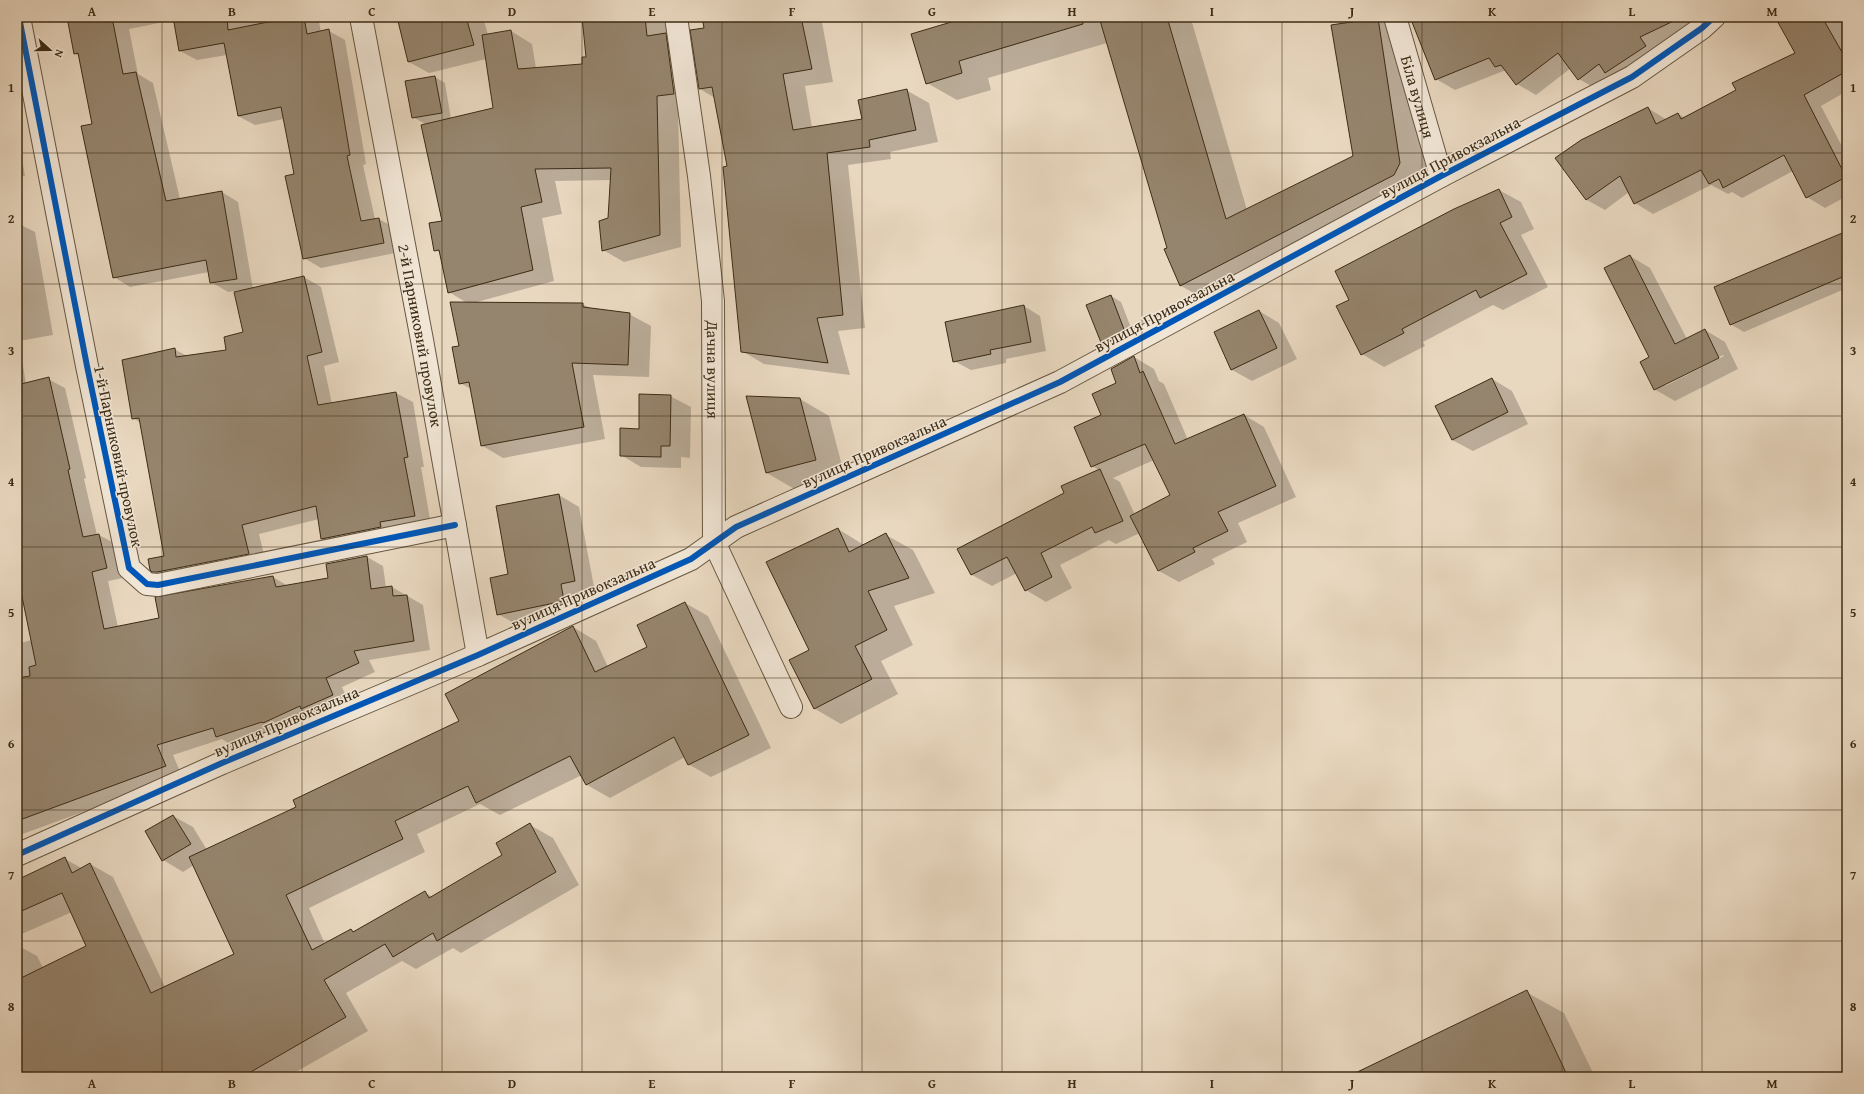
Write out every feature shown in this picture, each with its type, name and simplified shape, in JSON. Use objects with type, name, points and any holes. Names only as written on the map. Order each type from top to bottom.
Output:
[{"type":"street","name":"1-й Парниковий провулок","points":[[19,17],[87,366],[129,568],[147,584],[158,585],[455,526]]},
{"type":"street","name":"2-й Парниковий провулок","points":[[361,17],[421,332],[478,655]]},
{"type":"street","name":"Дачна вулиця","points":[[676,17],[699,176],[712,302],[714,542],[791,707]]},
{"type":"street","name":"Біла вулиця","points":[[1396,17],[1397,28],[1441,176]]},
{"type":"street","name":"вулиця Привокзальна","points":[[17,855],[229,760],[478,655],[691,559],[736,527],[1060,382],[1441,176],[1632,77],[1705,21]]},
{"type":"building","points":[[67,17],[112,17],[123,74],[136,72],[166,201],[222,191],[237,279],[210,283],[206,260],[113,278],[81,126],[92,124],[78,53],[74,54]]},
{"type":"building","points":[[173,17],[227,17],[228,30],[293,17],[304,17],[307,34],[329,29],[350,155],[347,156],[361,221],[379,218],[384,243],[303,259],[285,176],[294,174],[281,107],[238,116],[224,43],[179,51]]},
{"type":"building","points":[[397,17],[466,17],[474,45],[408,62]]},
{"type":"building","points":[[582,17],[645,17],[647,36],[666,33],[674,94],[657,96],[660,235],[602,251],[599,221],[608,218],[611,168],[535,169],[542,202],[521,207],[533,270],[448,293],[439,250],[434,251],[429,223],[442,221],[421,125],[493,108],[482,35],[511,30],[518,69],[582,64],[582,57],[586,57]]},
{"type":"building","points":[[702,17],[801,17],[812,69],[783,74],[793,130],[862,119],[858,100],[907,89],[916,130],[869,140],[870,147],[827,153],[843,315],[817,318],[828,363],[741,352],[723,167],[727,166],[712,87],[699,89],[690,30],[704,28]]},
{"type":"building","points":[[968,17],[1082,17],[1083,24],[959,61],[962,73],[926,84],[911,34]]},
{"type":"building","points":[[1099,17],[1167,17],[1226,219],[1353,156],[1331,25],[1378,18],[1400,163],[1394,175],[1180,286],[1164,249],[1167,248]]},
{"type":"building","points":[[1410,17],[1682,17],[1640,37],[1646,46],[1605,73],[1599,64],[1578,80],[1558,53],[1516,85],[1501,65],[1495,67],[1489,58],[1435,80]]},
{"type":"building","points":[[1775,17],[1822,17],[1847,61],[1847,71],[1804,95],[1846,177],[1806,198],[1784,155],[1723,188],[1719,179],[1709,184],[1701,170],[1634,204],[1620,176],[1586,200],[1555,158],[1581,140],[1648,107],[1656,124],[1678,113],[1681,119],[1736,90],[1732,83],[1795,53]]},
{"type":"building","points":[[435,76],[442,113],[412,118],[405,81]]},
{"type":"building","points":[[1499,189],[1512,217],[1500,223],[1527,274],[1480,298],[1476,290],[1402,329],[1404,333],[1361,355],[1336,306],[1349,300],[1335,271],[1454,209]]},
{"type":"building","points":[[1847,231],[1847,275],[1730,325],[1714,287]]},
{"type":"building","points":[[1630,255],[1675,344],[1705,329],[1719,358],[1654,390],[1640,362],[1649,357],[1604,268]]},
{"type":"building","points":[[304,276],[322,352],[307,356],[318,405],[396,392],[408,457],[404,458],[415,516],[380,522],[381,527],[321,539],[316,506],[242,525],[249,554],[152,572],[150,570],[148,559],[164,556],[139,418],[132,419],[122,360],[175,348],[176,357],[226,350],[224,337],[243,332],[234,292]]},
{"type":"building","points":[[1111,295],[1125,332],[1102,345],[1086,305]]},
{"type":"building","points":[[450,302],[583,303],[583,307],[630,313],[628,365],[572,363],[584,427],[481,446],[469,382],[459,384],[452,347],[459,346]]},
{"type":"building","points":[[1024,305],[1031,342],[990,350],[991,354],[953,362],[945,322]]},
{"type":"building","points":[[1259,310],[1277,348],[1231,370],[1214,332]]},
{"type":"building","points":[[1134,356],[1140,373],[1143,371],[1175,444],[1244,414],[1276,486],[1218,512],[1228,531],[1193,548],[1195,552],[1158,571],[1130,516],[1170,495],[1145,444],[1091,467],[1074,427],[1101,415],[1092,394],[1116,383],[1111,369]]},
{"type":"building","points":[[49,377],[70,469],[68,470],[83,537],[99,534],[107,568],[92,572],[104,629],[159,618],[155,597],[273,576],[276,587],[328,578],[326,564],[367,556],[371,589],[392,586],[393,596],[407,595],[414,641],[354,651],[359,663],[326,678],[333,695],[301,709],[300,706],[263,723],[262,722],[216,737],[213,728],[157,745],[166,766],[17,821],[17,678],[30,676],[29,667],[36,665],[17,572],[17,385]]},
{"type":"building","points":[[1492,378],[1508,412],[1452,440],[1435,406]]},
{"type":"building","points":[[639,394],[671,395],[670,446],[661,446],[661,457],[620,456],[620,428],[639,429]]},
{"type":"building","points":[[746,396],[800,398],[816,460],[766,473]]},
{"type":"building","points":[[1100,469],[1123,521],[1095,533],[1092,527],[1041,553],[1052,577],[1025,591],[1007,557],[971,575],[957,549],[1064,493],[1061,486]]},
{"type":"building","points":[[559,494],[575,581],[561,584],[564,601],[497,615],[490,578],[508,574],[496,506]]},
{"type":"building","points":[[838,528],[849,552],[886,533],[909,578],[868,591],[887,630],[855,646],[872,679],[814,709],[789,660],[809,650],[766,562]]},
{"type":"building","points":[[685,602],[749,735],[688,765],[674,737],[586,785],[570,756],[476,803],[468,786],[395,821],[403,839],[286,895],[312,950],[351,929],[353,932],[425,891],[429,898],[502,855],[496,843],[530,823],[556,872],[437,941],[433,933],[393,957],[385,944],[324,980],[346,1017],[242,1077],[17,1077],[17,980],[86,946],[62,893],[17,913],[17,880],[65,857],[72,873],[90,863],[151,993],[234,954],[189,857],[296,807],[293,800],[459,721],[445,694],[573,626],[595,672],[647,647],[637,625]]},
{"type":"building","points":[[173,815],[191,844],[162,861],[145,831]]},
{"type":"building","points":[[1527,990],[1568,1077],[1347,1077]]},
{"type":"cycle path","points":[[19,17],[87,366],[129,568],[147,584],[158,585],[455,525]]},
{"type":"cycle path","points":[[17,855],[222,763],[478,655],[691,559],[736,527],[1060,382],[1441,176],[1632,77],[1702,28],[1714,17]]}]
